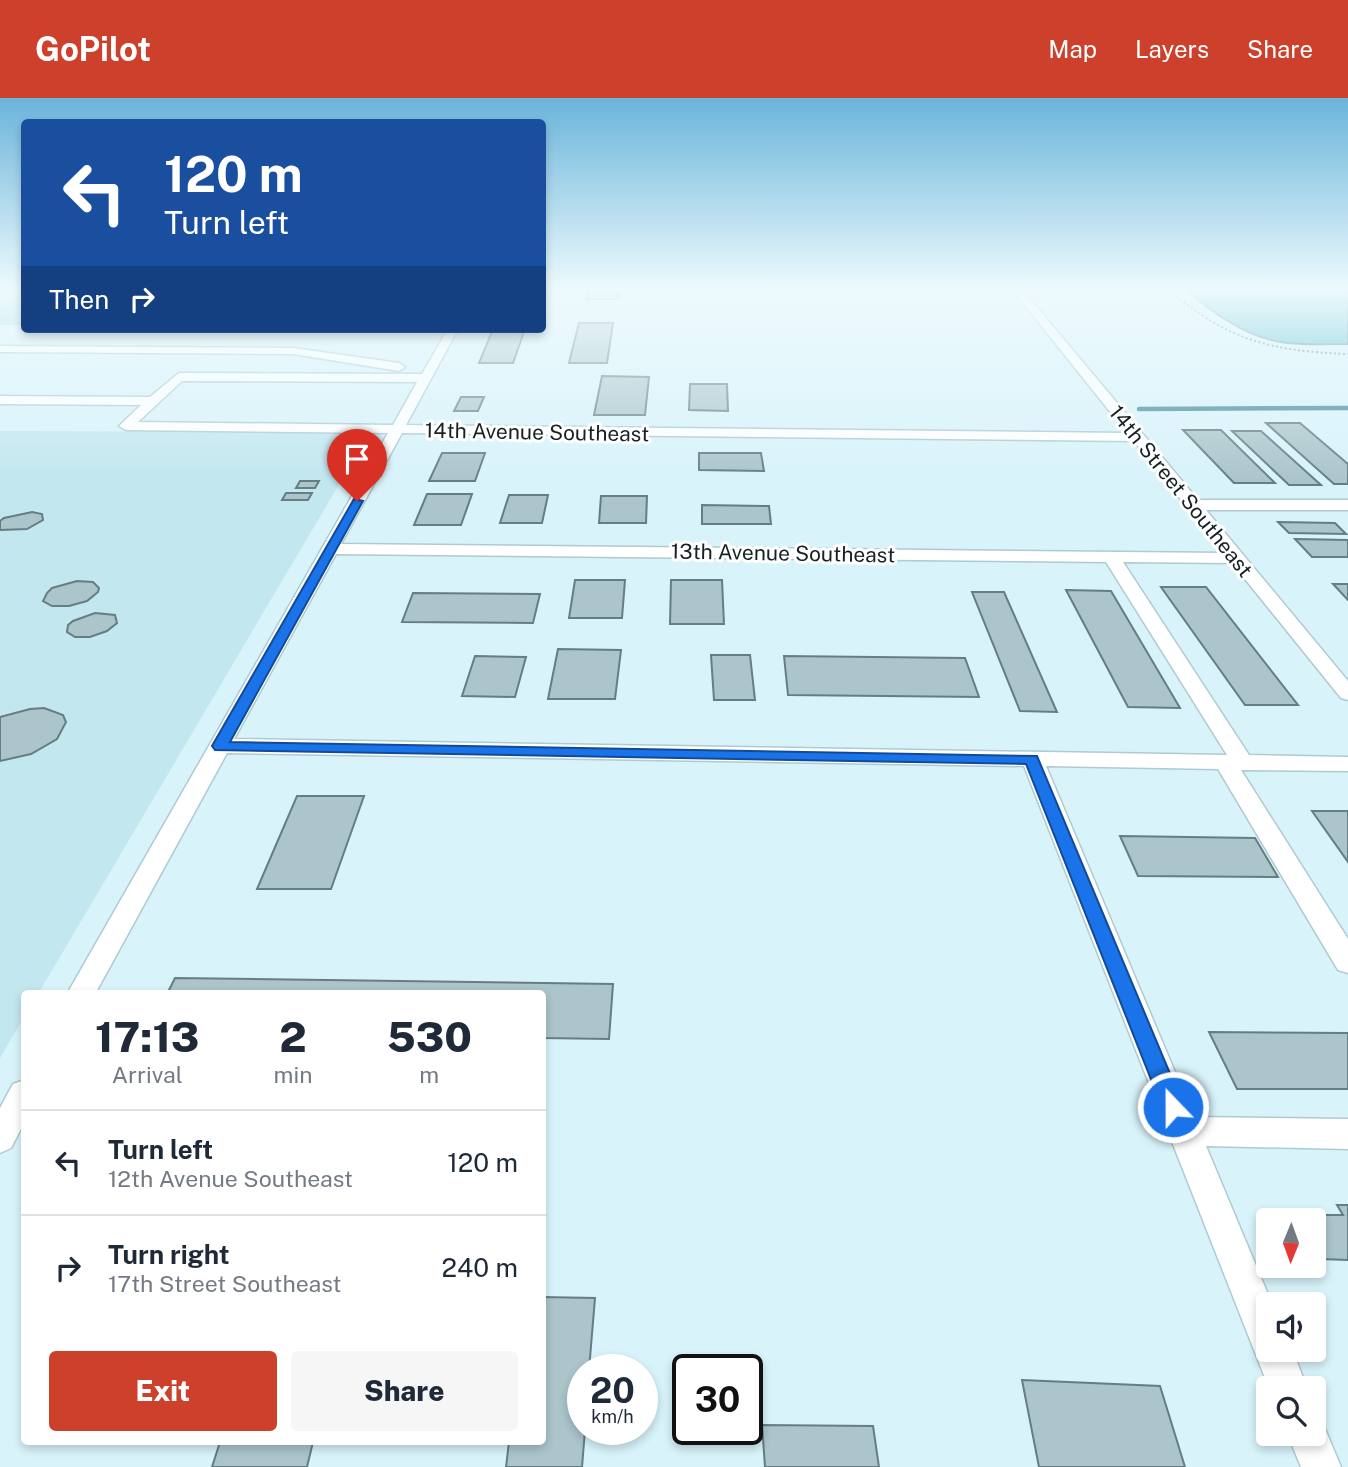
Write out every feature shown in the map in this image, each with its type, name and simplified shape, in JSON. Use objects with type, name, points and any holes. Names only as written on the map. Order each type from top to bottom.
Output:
[{"type":"street","points":[[298,352],[428,374]]},
{"type":"street","points":[[83,990],[440,352]]},
{"type":"street","name":"14th Street Southeast","points":[[1068,352],[1348,694]]},
{"type":"street","points":[[0,400],[153,401],[179,377],[428,374]]},
{"type":"street","name":"14th Avenue Southeast","points":[[153,401],[126,426],[1138,437]]},
{"type":"street","points":[[1192,505],[1348,505]]},
{"type":"street","name":"13th Avenue Southeast","points":[[331,549],[1235,558]]},
{"type":"street","points":[[1111,556],[1348,961]]},
{"type":"street","points":[[220,746],[1348,764]]},
{"type":"street","points":[[1031,760],[1256,1308]]},
{"type":"street","points":[[0,1138],[21,1100]]},
{"type":"street","points":[[1184,1131],[1348,1134]]},
{"type":"street","points":[[1312,1446],[1321,1467]]},
{"type":"path","points":[[1300,352],[1348,354]]},
{"type":"shaded area","points":[[0,431],[370,432],[40,990],[21,990],[21,1022],[0,1058]]},
{"type":"building","points":[[484,352],[517,352],[513,363],[479,363]]},
{"type":"building","points":[[572,352],[609,352],[607,363],[569,363]]},
{"type":"building","points":[[602,376],[649,377],[645,415],[594,415]]},
{"type":"building","points":[[690,384],[727,384],[728,411],[689,410]]},
{"type":"building","points":[[461,397],[484,397],[478,411],[454,411]]},
{"type":"building","points":[[1266,423],[1300,423],[1348,464],[1348,484],[1334,484]]},
{"type":"building","points":[[1183,430],[1221,430],[1275,483],[1234,483]]},
{"type":"building","points":[[1232,431],[1261,431],[1321,485],[1289,485]]},
{"type":"building","points":[[442,453],[485,453],[475,481],[429,481]]},
{"type":"building","points":[[699,453],[761,453],[764,471],[699,470]]},
{"type":"building","points":[[300,481],[319,481],[315,488],[296,488]]},
{"type":"building","points":[[286,493],[312,493],[308,500],[282,500]]},
{"type":"building","points":[[427,494],[472,494],[461,525],[414,525]]},
{"type":"building","points":[[509,495],[548,495],[542,523],[500,523]]},
{"type":"building","points":[[601,496],[647,496],[646,523],[599,523]]},
{"type":"building","points":[[702,505],[769,506],[771,524],[702,524]]},
{"type":"building","points":[[32,512],[42,514],[43,520],[27,529],[0,530],[0,521],[4,518]]},
{"type":"building","points":[[1278,522],[1335,523],[1346,534],[1289,533]]},
{"type":"building","points":[[1295,539],[1348,540],[1348,557],[1312,557]]},
{"type":"building","points":[[575,580],[625,580],[622,618],[569,618]]},
{"type":"building","points":[[671,580],[722,580],[724,624],[670,624]]},
{"type":"building","points":[[77,581],[93,582],[99,588],[98,592],[87,601],[69,606],[52,606],[43,601],[52,588]]},
{"type":"building","points":[[1333,584],[1348,584],[1348,600]]},
{"type":"building","points":[[1161,587],[1206,587],[1298,705],[1245,705]]},
{"type":"building","points":[[1066,590],[1111,591],[1180,708],[1128,707]]},
{"type":"building","points":[[972,592],[1004,592],[1057,712],[1020,711]]},
{"type":"building","points":[[413,593],[540,594],[533,623],[402,622]]},
{"type":"building","points":[[95,613],[115,615],[117,623],[107,631],[90,637],[75,637],[67,632],[68,625],[73,621]]},
{"type":"building","points":[[558,649],[621,650],[615,699],[548,699]]},
{"type":"building","points":[[711,655],[750,655],[755,700],[714,700]]},
{"type":"building","points":[[475,656],[526,657],[515,697],[462,696]]},
{"type":"building","points":[[784,656],[965,658],[979,697],[788,695]]},
{"type":"building","points":[[44,708],[63,715],[66,722],[57,739],[31,754],[0,761],[0,717]]},
{"type":"building","points":[[297,796],[364,796],[331,889],[257,889]]},
{"type":"building","points":[[1312,811],[1348,811],[1348,862]]},
{"type":"building","points":[[1120,836],[1255,838],[1278,877],[1138,876]]},
{"type":"building","points":[[175,978],[613,984],[609,1039],[546,1038],[546,990],[169,990]]},
{"type":"building","points":[[1209,1032],[1348,1033],[1348,1089],[1237,1089]]},
{"type":"building","points":[[1337,1205],[1348,1205],[1348,1260],[1326,1259],[1326,1215],[1343,1215]]},
{"type":"building","points":[[546,1297],[595,1298],[590,1354],[567,1354],[567,1445],[584,1445],[582,1467],[506,1467],[509,1445],[546,1445]]},
{"type":"building","points":[[1022,1380],[1160,1386],[1185,1467],[1039,1467]]},
{"type":"building","points":[[763,1425],[873,1426],[879,1467],[765,1467]]},
{"type":"building","points":[[219,1445],[312,1445],[307,1467],[212,1467]]},
{"type":"waterway","points":[[1139,409],[1348,408]]},
{"type":"route","points":[[357,501],[220,746],[1031,760],[1173,1107]]}]
